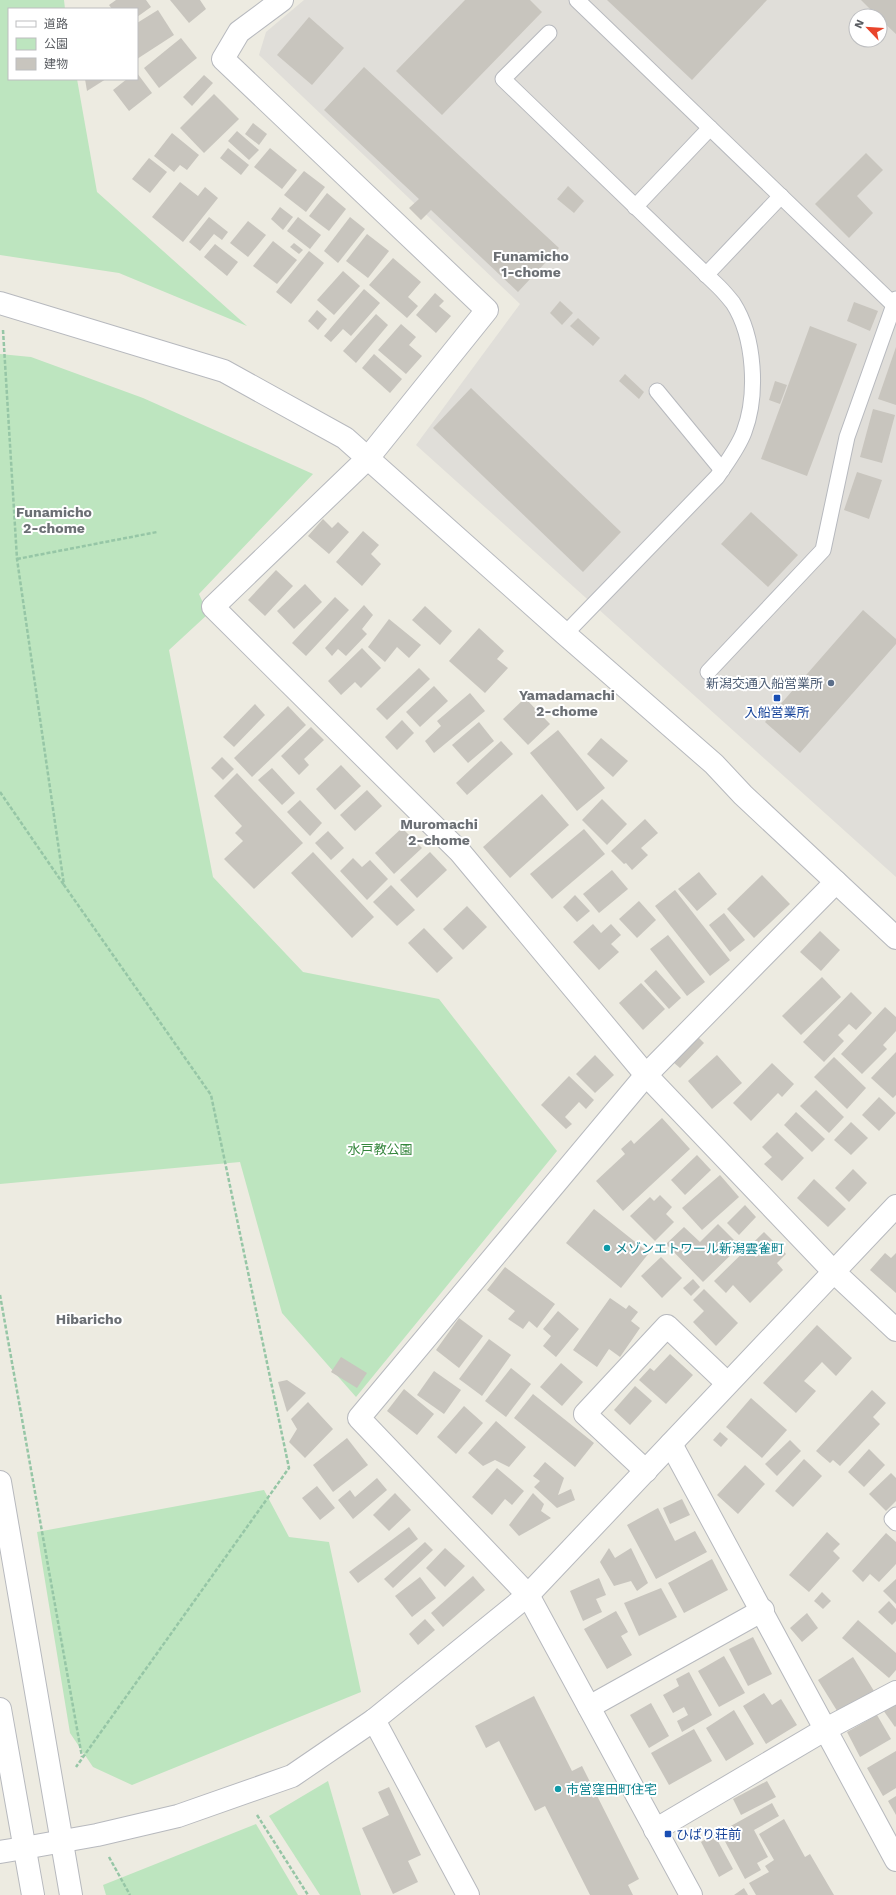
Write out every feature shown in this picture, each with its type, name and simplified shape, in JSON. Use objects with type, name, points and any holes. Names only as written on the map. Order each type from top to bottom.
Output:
[{"type":"street","points":[[276,2],[239,32],[223,59],[487,310],[368,458],[213,607],[460,852],[646,1075],[834,1272],[896,1330]]},
{"type":"street","points":[[1,304],[224,371],[345,438],[565,634],[714,764],[743,795],[896,938]]},
{"type":"street","points":[[691,1895],[528,1595],[359,1418],[646,1075],[836,882]]},
{"type":"street","points":[[0,1852],[97,1835],[178,1816],[292,1776],[374,1720],[528,1595],[896,1206]]},
{"type":"street","points":[[646,1471],[585,1414],[667,1326],[727,1383]]},
{"type":"street","points":[[671,1444],[763,1610],[896,1860]]},
{"type":"street","points":[[0,1482],[71,1895]]},
{"type":"street","points":[[589,1707],[763,1610]]},
{"type":"street","points":[[655,1830],[826,1729],[896,1692]]},
{"type":"street","points":[[0,1710],[33,1895]]},
{"type":"street","points":[[374,1720],[468,1895]]},
{"type":"lane","points":[[577,0],[781,196],[895,302],[847,437],[823,550],[708,672]]},
{"type":"lane","points":[[549,33],[503,79],[706,274],[733,303],[744,326],[753,374],[751,399],[744,431],[736,450],[722,470],[687,509],[565,634]]},
{"type":"lane","points":[[635,206],[710,128]]},
{"type":"lane","points":[[706,274],[781,196]]},
{"type":"lane","points":[[657,391],[722,470]]},
{"type":"lane","points":[[896,1515],[892,1519],[896,1523]]},
{"type":"path","points":[[1,304],[17,559],[64,885]]},
{"type":"path","points":[[17,559],[157,532]]},
{"type":"path","points":[[0,792],[211,1095],[289,1468],[54,1796]]},
{"type":"path","points":[[0,1295],[82,1757]]},
{"type":"path","points":[[242,1793],[308,1895]]},
{"type":"path","points":[[97,1835],[130,1895]]},
{"type":"shaded area","points":[[304,0],[896,0],[896,877],[416,445],[520,304],[259,55],[266,32]]},
{"type":"green space","points":[[0,0],[64,0],[65,8],[8,8],[8,80],[77,80],[97,192],[247,326],[119,273],[0,255]]},
{"type":"green space","name":"水戸教公園","points":[[0,354],[31,357],[143,398],[313,474],[199,594],[208,614],[169,650],[213,877],[303,972],[439,999],[557,1151],[356,1397],[282,1313],[240,1162],[0,1184]]},
{"type":"green space","points":[[264,1490],[289,1537],[329,1542],[361,1692],[132,1785],[93,1767],[70,1733],[37,1532]]},
{"type":"green space","points":[[328,1781],[361,1895],[320,1895],[269,1816]]},
{"type":"green space","points":[[256,1824],[298,1895],[106,1895],[103,1885]]},
{"type":"building","points":[[116,0],[146,0],[151,7],[138,16],[138,8],[111,8],[109,5]]},
{"type":"building","points":[[170,0],[200,0],[206,9],[189,23]]},
{"type":"building","points":[[465,0],[530,0],[542,12],[442,115],[396,71]]},
{"type":"building","points":[[607,0],[767,0],[692,80]]},
{"type":"building","points":[[861,0],[896,0],[896,34],[888,26],[888,8],[869,8]]},
{"type":"building","points":[[158,10],[174,35],[138,58],[138,22]]},
{"type":"building","points":[[309,17],[344,48],[312,85],[277,55]]},
{"type":"building","points":[[181,38],[197,58],[159,88],[144,68]]},
{"type":"building","points":[[364,67],[559,248],[518,292],[431,210],[421,220],[409,208],[419,199],[324,110]]},
{"type":"building","points":[[138,74],[152,93],[129,111],[113,90],[126,80],[138,80]]},
{"type":"building","points":[[204,75],[213,83],[192,106],[183,97]]},
{"type":"building","points":[[85,80],[104,80],[87,91]]},
{"type":"building","points":[[214,94],[239,119],[204,153],[180,128]]},
{"type":"building","points":[[253,123],[267,134],[259,145],[245,134]]},
{"type":"building","points":[[237,131],[259,150],[249,160],[228,141]]},
{"type":"building","points":[[172,133],[199,155],[187,170],[180,165],[174,172],[154,156]]},
{"type":"building","points":[[228,148],[249,165],[241,175],[220,158]]},
{"type":"building","points":[[270,148],[297,170],[282,189],[254,167]]},
{"type":"building","points":[[866,153],[883,170],[857,196],[873,213],[849,238],[815,204]]},
{"type":"building","points":[[149,158],[167,172],[150,193],[132,179]]},
{"type":"building","points":[[304,171],[325,187],[306,212],[284,195]]},
{"type":"building","points":[[180,182],[198,196],[205,187],[218,198],[183,242],[152,217]]},
{"type":"building","points":[[568,186],[584,201],[574,213],[557,199]]},
{"type":"building","points":[[327,193],[346,209],[329,231],[309,216]]},
{"type":"building","points":[[280,207],[293,217],[283,230],[271,219]]},
{"type":"building","points":[[209,217],[228,232],[222,240],[214,234],[200,251],[189,242]]},
{"type":"building","points":[[298,217],[321,235],[310,249],[287,231]]},
{"type":"building","points":[[350,217],[365,229],[338,263],[324,251]]},
{"type":"building","points":[[248,221],[266,235],[248,257],[230,243]]},
{"type":"building","points":[[367,234],[389,251],[368,278],[346,261]]},
{"type":"building","points":[[273,241],[297,260],[277,284],[253,266]]},
{"type":"building","points":[[294,243],[303,250],[299,254],[290,247]]},
{"type":"building","points":[[215,244],[238,262],[227,276],[204,257]]},
{"type":"building","points":[[309,251],[324,263],[291,304],[276,292]]},
{"type":"building","points":[[393,258],[421,282],[408,297],[418,306],[407,318],[369,285]]},
{"type":"building","points":[[343,271],[360,286],[334,315],[317,300]]},
{"type":"building","points":[[364,289],[380,303],[351,336],[343,329],[331,342],[324,336]]},
{"type":"building","points":[[435,293],[444,301],[439,306],[451,316],[436,333],[416,315]]},
{"type":"building","points":[[560,301],[573,313],[562,325],[550,313]]},
{"type":"building","points":[[854,302],[878,311],[870,331],[847,321]]},
{"type":"building","points":[[317,310],[327,319],[318,330],[308,321]]},
{"type":"building","points":[[376,314],[388,325],[356,363],[343,351]]},
{"type":"building","points":[[578,318],[600,338],[593,346],[570,326]]},
{"type":"building","points":[[401,324],[416,337],[409,345],[422,356],[406,374],[378,350]]},
{"type":"building","points":[[810,326],[857,344],[807,476],[761,459]]},
{"type":"building","points":[[896,347],[896,405],[878,399]]},
{"type":"building","points":[[374,354],[402,379],[390,393],[362,368]]},
{"type":"building","points":[[625,374],[644,392],[639,399],[619,381]]},
{"type":"building","points":[[775,381],[787,385],[780,404],[769,400]]},
{"type":"building","points":[[471,388],[621,532],[583,572],[433,428]]},
{"type":"building","points":[[873,409],[895,415],[882,463],[860,457]]},
{"type":"building","points":[[857,472],[882,480],[869,519],[844,510]]},
{"type":"building","points":[[751,512],[798,555],[768,587],[721,544]]},
{"type":"building","points":[[323,519],[332,528],[338,522],[349,532],[329,554],[308,536]]},
{"type":"building","points":[[363,531],[379,545],[371,554],[381,564],[362,586],[336,562]]},
{"type":"building","points":[[276,570],[293,586],[265,616],[248,600]]},
{"type":"building","points":[[305,584],[322,602],[294,629],[277,611]]},
{"type":"building","points":[[335,597],[349,610],[306,656],[292,643]]},
{"type":"building","points":[[364,605],[373,615],[362,629],[367,634],[346,656],[338,649],[332,656],[325,648]]},
{"type":"building","points":[[425,606],[452,631],[440,645],[412,620]]},
{"type":"building","name":"新潟交通入船営業所","points":[[863,610],[896,639],[896,644],[800,753],[765,722]]},
{"type":"building","points":[[389,619],[421,645],[409,658],[397,647],[385,662],[368,647]]},
{"type":"building","points":[[479,628],[504,651],[497,659],[508,668],[485,693],[449,661]]},
{"type":"building","points":[[362,648],[381,668],[361,688],[355,682],[341,695],[328,681]]},
{"type":"building","points":[[419,668],[430,679],[387,720],[376,709]]},
{"type":"building","points":[[434,686],[448,701],[420,727],[406,712]]},
{"type":"building","points":[[470,693],[485,711],[434,753],[425,741],[441,726],[437,721]]},
{"type":"building","points":[[525,698],[550,724],[528,745],[503,719]]},
{"type":"building","points":[[255,704],[265,715],[234,747],[223,737]]},
{"type":"building","points":[[288,706],[306,725],[252,777],[234,758]]},
{"type":"building","points":[[402,720],[414,733],[397,750],[385,737]]},
{"type":"building","points":[[479,722],[494,741],[468,763],[452,745]]},
{"type":"building","points":[[311,727],[324,740],[304,759],[309,765],[299,775],[281,756]]},
{"type":"building","points":[[558,730],[605,788],[577,811],[530,753]]},
{"type":"building","points":[[601,738],[628,761],[613,777],[587,754]]},
{"type":"building","points":[[501,741],[513,754],[467,795],[456,783]]},
{"type":"building","points":[[222,757],[234,769],[223,780],[211,768]]},
{"type":"building","points":[[341,765],[361,786],[335,810],[316,789]]},
{"type":"building","points":[[272,768],[295,793],[282,805],[258,780]]},
{"type":"building","points":[[237,773],[303,843],[254,889],[224,859],[243,841],[235,833],[242,826],[214,796]]},
{"type":"building","points":[[367,790],[382,806],[355,831],[340,815]]},
{"type":"building","points":[[542,794],[569,825],[510,878],[483,847]]},
{"type":"building","points":[[602,799],[627,824],[607,845],[582,820]]},
{"type":"building","points":[[300,800],[322,823],[310,836],[287,812]]},
{"type":"building","points":[[645,819],[658,833],[641,848],[648,855],[632,870],[611,851]]},
{"type":"building","points":[[402,828],[422,848],[394,874],[375,853]]},
{"type":"building","points":[[584,829],[605,854],[552,899],[530,874]]},
{"type":"building","points":[[328,831],[344,848],[331,860],[315,843]]},
{"type":"building","points":[[313,852],[374,917],[352,938],[291,873]]},
{"type":"building","points":[[430,852],[447,870],[417,898],[400,880]]},
{"type":"building","points":[[353,858],[362,867],[370,860],[388,879],[367,900],[340,871]]},
{"type":"building","points":[[612,870],[628,889],[599,913],[583,894]]},
{"type":"building","points":[[699,872],[717,894],[697,911],[678,889]]},
{"type":"building","points":[[762,875],[790,904],[754,938],[727,909]]},
{"type":"building","points":[[391,885],[415,910],[397,926],[373,902]]},
{"type":"building","points":[[675,890],[730,960],[710,976],[655,906]]},
{"type":"building","points":[[575,895],[590,911],[577,922],[563,907]]},
{"type":"building","points":[[639,901],[656,920],[637,938],[619,919]]},
{"type":"building","points":[[467,906],[487,927],[463,950],[443,929]]},
{"type":"building","points":[[724,913],[745,940],[730,952],[709,925]]},
{"type":"building","points":[[593,924],[601,933],[611,924],[621,935],[611,944],[619,952],[599,970],[573,942]]},
{"type":"building","points":[[424,928],[453,958],[437,973],[408,943]]},
{"type":"building","points":[[820,931],[840,950],[821,971],[800,952]]},
{"type":"building","points":[[668,935],[705,982],[687,996],[650,949]]},
{"type":"building","points":[[656,970],[681,998],[669,1009],[644,981]]},
{"type":"building","points":[[822,977],[841,997],[801,1035],[782,1016]]},
{"type":"building","points":[[641,983],[665,1009],[643,1030],[619,1003]]},
{"type":"building","points":[[851,992],[872,1013],[856,1030],[849,1024],[838,1035],[844,1041],[824,1062],[803,1042]]},
{"type":"building","points":[[885,1007],[896,1017],[896,1031],[883,1045],[887,1049],[862,1074],[841,1054]]},
{"type":"building","points":[[697,1036],[704,1043],[680,1068],[673,1062]]},
{"type":"building","points":[[896,1052],[896,1095],[893,1098],[871,1078]]},
{"type":"building","points":[[595,1055],[614,1075],[595,1093],[576,1074]]},
{"type":"building","points":[[717,1055],[742,1083],[712,1109],[688,1081]]},
{"type":"building","points":[[834,1057],[866,1088],[847,1109],[814,1077]]},
{"type":"building","points":[[772,1063],[794,1084],[782,1097],[778,1093],[751,1121],[733,1103]]},
{"type":"building","points":[[569,1076],[594,1100],[586,1109],[579,1102],[565,1117],[572,1124],[566,1129],[541,1105]]},
{"type":"building","points":[[816,1090],[844,1117],[829,1133],[800,1106]]},
{"type":"building","points":[[879,1097],[896,1113],[879,1131],[862,1115]]},
{"type":"building","points":[[796,1112],[825,1139],[812,1152],[784,1125]]},
{"type":"building","points":[[662,1118],[690,1149],[623,1211],[596,1181],[625,1154],[621,1149],[631,1140],[634,1144]]},
{"type":"building","points":[[851,1122],[868,1138],[851,1155],[834,1140]]},
{"type":"building","points":[[777,1132],[804,1158],[782,1181],[764,1164],[772,1157],[762,1147]]},
{"type":"building","points":[[697,1155],[711,1170],[685,1195],[671,1180]]},
{"type":"building","points":[[853,1169],[867,1183],[849,1202],[835,1188]]},
{"type":"building","points":[[720,1175],[739,1197],[702,1230],[682,1208]]},
{"type":"building","points":[[814,1179],[846,1209],[828,1227],[797,1198]]},
{"type":"building","points":[[660,1195],[672,1207],[666,1214],[674,1222],[655,1241],[630,1216],[650,1197],[654,1201]]},
{"type":"building","points":[[745,1205],[756,1217],[739,1235],[727,1223]]},
{"type":"building","name":"メゾンエトワール新潟雲雀町","points":[[594,1209],[649,1253],[621,1288],[566,1243]]},
{"type":"building","points":[[718,1224],[740,1246],[703,1282],[666,1244],[684,1227],[700,1242]]},
{"type":"building","points":[[764,1232],[786,1254],[777,1263],[783,1270],[750,1303],[733,1285],[726,1293],[714,1281]]},
{"type":"building","points":[[885,1253],[891,1258],[896,1253],[896,1293],[870,1270]]},
{"type":"building","points":[[661,1257],[682,1278],[662,1298],[641,1276]]},
{"type":"building","points":[[505,1267],[555,1304],[537,1328],[529,1321],[523,1329],[508,1319],[515,1311],[487,1290]]},
{"type":"building","points":[[693,1279],[700,1287],[691,1296],[683,1288]]},
{"type":"building","points":[[704,1289],[738,1323],[716,1346],[693,1322],[704,1311],[693,1300]]},
{"type":"building","points":[[610,1298],[626,1309],[629,1305],[638,1312],[631,1321],[640,1328],[620,1357],[609,1349],[597,1367],[573,1350]]},
{"type":"building","points":[[558,1311],[579,1329],[556,1357],[543,1346],[551,1336],[543,1329]]},
{"type":"building","points":[[459,1318],[483,1336],[459,1368],[436,1350]]},
{"type":"building","points":[[817,1325],[852,1358],[836,1376],[822,1362],[804,1381],[816,1391],[796,1413],[763,1383]]},
{"type":"building","points":[[489,1339],[511,1355],[482,1396],[459,1379]]},
{"type":"building","points":[[670,1354],[693,1375],[666,1404],[639,1380],[650,1368],[654,1371]]},
{"type":"building","points":[[341,1357],[367,1373],[357,1388],[331,1372]]},
{"type":"building","points":[[561,1363],[583,1382],[562,1406],[540,1387]]},
{"type":"building","points":[[511,1368],[531,1384],[506,1417],[485,1401]]},
{"type":"building","points":[[434,1371],[461,1390],[444,1414],[417,1395]]},
{"type":"building","points":[[287,1380],[306,1393],[287,1412],[278,1382]]},
{"type":"building","points":[[635,1386],[652,1401],[630,1425],[614,1410]]},
{"type":"building","points":[[404,1389],[434,1414],[417,1435],[387,1411]]},
{"type":"building","points":[[872,1390],[886,1403],[873,1417],[880,1424],[840,1466],[833,1460],[830,1463],[816,1451]]},
{"type":"building","points":[[533,1394],[594,1443],[575,1467],[514,1418]]},
{"type":"building","points":[[751,1398],[787,1430],[762,1458],[726,1427]]},
{"type":"building","points":[[308,1402],[333,1429],[305,1458],[289,1442],[297,1429],[291,1419]]},
{"type":"building","points":[[464,1406],[483,1423],[456,1454],[437,1437]]},
{"type":"building","points":[[496,1421],[526,1447],[509,1467],[495,1460],[483,1466],[468,1453]]},
{"type":"building","points":[[720,1432],[728,1439],[721,1447],[713,1440]]},
{"type":"building","points":[[347,1438],[368,1465],[333,1492],[313,1465]]},
{"type":"building","points":[[790,1440],[801,1451],[777,1476],[765,1464]]},
{"type":"building","points":[[869,1449],[885,1465],[864,1487],[848,1472]]},
{"type":"building","points":[[804,1459],[822,1476],[793,1507],[775,1491]]},
{"type":"building","points":[[545,1462],[564,1478],[558,1495],[571,1489],[575,1500],[557,1508],[534,1487],[540,1481],[533,1476]]},
{"type":"building","points":[[745,1465],[765,1484],[738,1514],[717,1495]]},
{"type":"building","points":[[497,1468],[524,1491],[512,1505],[505,1499],[492,1515],[472,1497]]},
{"type":"building","points":[[891,1473],[896,1478],[896,1501],[886,1511],[869,1494]]},
{"type":"building","points":[[377,1478],[387,1490],[353,1519],[338,1500],[350,1490],[355,1497]]},
{"type":"building","points":[[317,1486],[335,1508],[320,1520],[302,1498]]},
{"type":"building","points":[[395,1493],[411,1510],[389,1531],[373,1515]]},
{"type":"building","points":[[533,1493],[544,1504],[541,1511],[551,1518],[519,1536],[509,1525]]},
{"type":"building","points":[[682,1499],[690,1515],[670,1524],[663,1508]]},
{"type":"building","points":[[658,1508],[675,1541],[695,1531],[707,1552],[656,1579],[627,1525]]},
{"type":"building","points":[[409,1527],[418,1539],[358,1583],[349,1572]]},
{"type":"building","points":[[827,1532],[840,1544],[833,1551],[840,1558],[809,1592],[789,1575]]},
{"type":"building","points":[[886,1533],[896,1542],[896,1564],[879,1582],[870,1574],[863,1582],[852,1571]]},
{"type":"building","points":[[425,1542],[433,1550],[393,1588],[384,1579]]},
{"type":"building","points":[[445,1548],[465,1566],[445,1587],[426,1568]]},
{"type":"building","points":[[609,1548],[615,1558],[631,1548],[648,1583],[637,1591],[631,1581],[614,1586],[600,1562]]},
{"type":"building","points":[[712,1559],[728,1590],[684,1613],[668,1583]]},
{"type":"building","points":[[473,1576],[485,1590],[443,1627],[431,1613]]},
{"type":"building","points":[[420,1577],[436,1598],[412,1617],[395,1596]]},
{"type":"building","points":[[599,1578],[606,1595],[596,1599],[602,1612],[583,1621],[570,1591]]},
{"type":"building","points":[[896,1579],[896,1604],[883,1591]]},
{"type":"building","points":[[661,1588],[677,1617],[639,1636],[624,1603]]},
{"type":"building","points":[[822,1592],[831,1601],[823,1609],[814,1601]]},
{"type":"building","points":[[889,1601],[896,1609],[896,1621],[892,1625],[878,1612]]},
{"type":"building","points":[[616,1611],[628,1632],[621,1636],[632,1655],[607,1669],[584,1629]]},
{"type":"building","points":[[807,1613],[818,1628],[802,1642],[790,1628]]},
{"type":"building","points":[[425,1619],[435,1630],[418,1645],[409,1634]]},
{"type":"building","points":[[858,1620],[896,1653],[896,1670],[889,1678],[842,1638]]},
{"type":"building","points":[[753,1637],[772,1674],[748,1686],[729,1649]]},
{"type":"building","points":[[724,1656],[745,1693],[719,1707],[698,1671]]},
{"type":"building","points":[[853,1657],[874,1691],[839,1714],[818,1680]]},
{"type":"building","points":[[689,1672],[712,1715],[682,1732],[677,1721],[688,1715],[684,1707],[673,1713],[663,1695],[679,1686],[676,1679]]},
{"type":"building","points":[[764,1693],[772,1705],[781,1699],[797,1725],[766,1744],[743,1706]]},
{"type":"building","name":"市営窪田町住宅","points":[[534,1696],[572,1771],[582,1766],[639,1879],[628,1885],[633,1895],[590,1895],[545,1806],[535,1811],[499,1741],[486,1748],[475,1726]]},
{"type":"building","points":[[896,1701],[896,1726],[895,1727],[883,1710]]},
{"type":"building","points":[[651,1703],[669,1736],[649,1748],[630,1715]]},
{"type":"building","points":[[734,1710],[754,1744],[726,1761],[706,1728]]},
{"type":"building","points":[[877,1715],[891,1739],[860,1757],[847,1732]]},
{"type":"building","points":[[694,1729],[712,1761],[669,1785],[651,1753]]},
{"type":"building","points":[[896,1751],[896,1788],[883,1796],[867,1768]]},
{"type":"building","points":[[767,1781],[776,1797],[741,1815],[733,1799]]},
{"type":"building","points":[[389,1787],[421,1855],[408,1861],[418,1882],[393,1894],[362,1828],[389,1815],[378,1792]]},
{"type":"building","points":[[896,1796],[896,1815],[888,1801]]},
{"type":"building","points":[[772,1803],[779,1816],[754,1830],[768,1857],[757,1863],[761,1870],[745,1879],[720,1832]]},
{"type":"building","points":[[784,1819],[805,1857],[810,1854],[834,1895],[756,1895],[749,1883],[769,1872],[765,1866],[774,1860],[759,1834]]},
{"type":"building","points":[[714,1834],[733,1869],[719,1877],[701,1842]]},
{"type":"building","points":[[744,1888],[748,1895],[734,1895]]},
{"type":"place","name":"新潟交通入船営業所","points":[[831,683]]},
{"type":"place","name":"入船営業所","points":[[777,698]]},
{"type":"place","name":"メゾンエトワール新潟雲雀町","points":[[607,1248]]},
{"type":"place","name":"市営窪田町住宅","points":[[558,1789]]},
{"type":"place","name":"ひばり荘前","points":[[668,1834]]},
{"type":"district","name":"Funamicho 1-chome","points":[[531,264]]},
{"type":"district","name":"Funamicho 2-chome","points":[[54,520]]},
{"type":"district","name":"Yamadamachi 2-chome","points":[[567,704]]},
{"type":"district","name":"Muromachi 2-chome","points":[[439,832]]},
{"type":"district","name":"Hibaricho","points":[[89,1319]]}]
